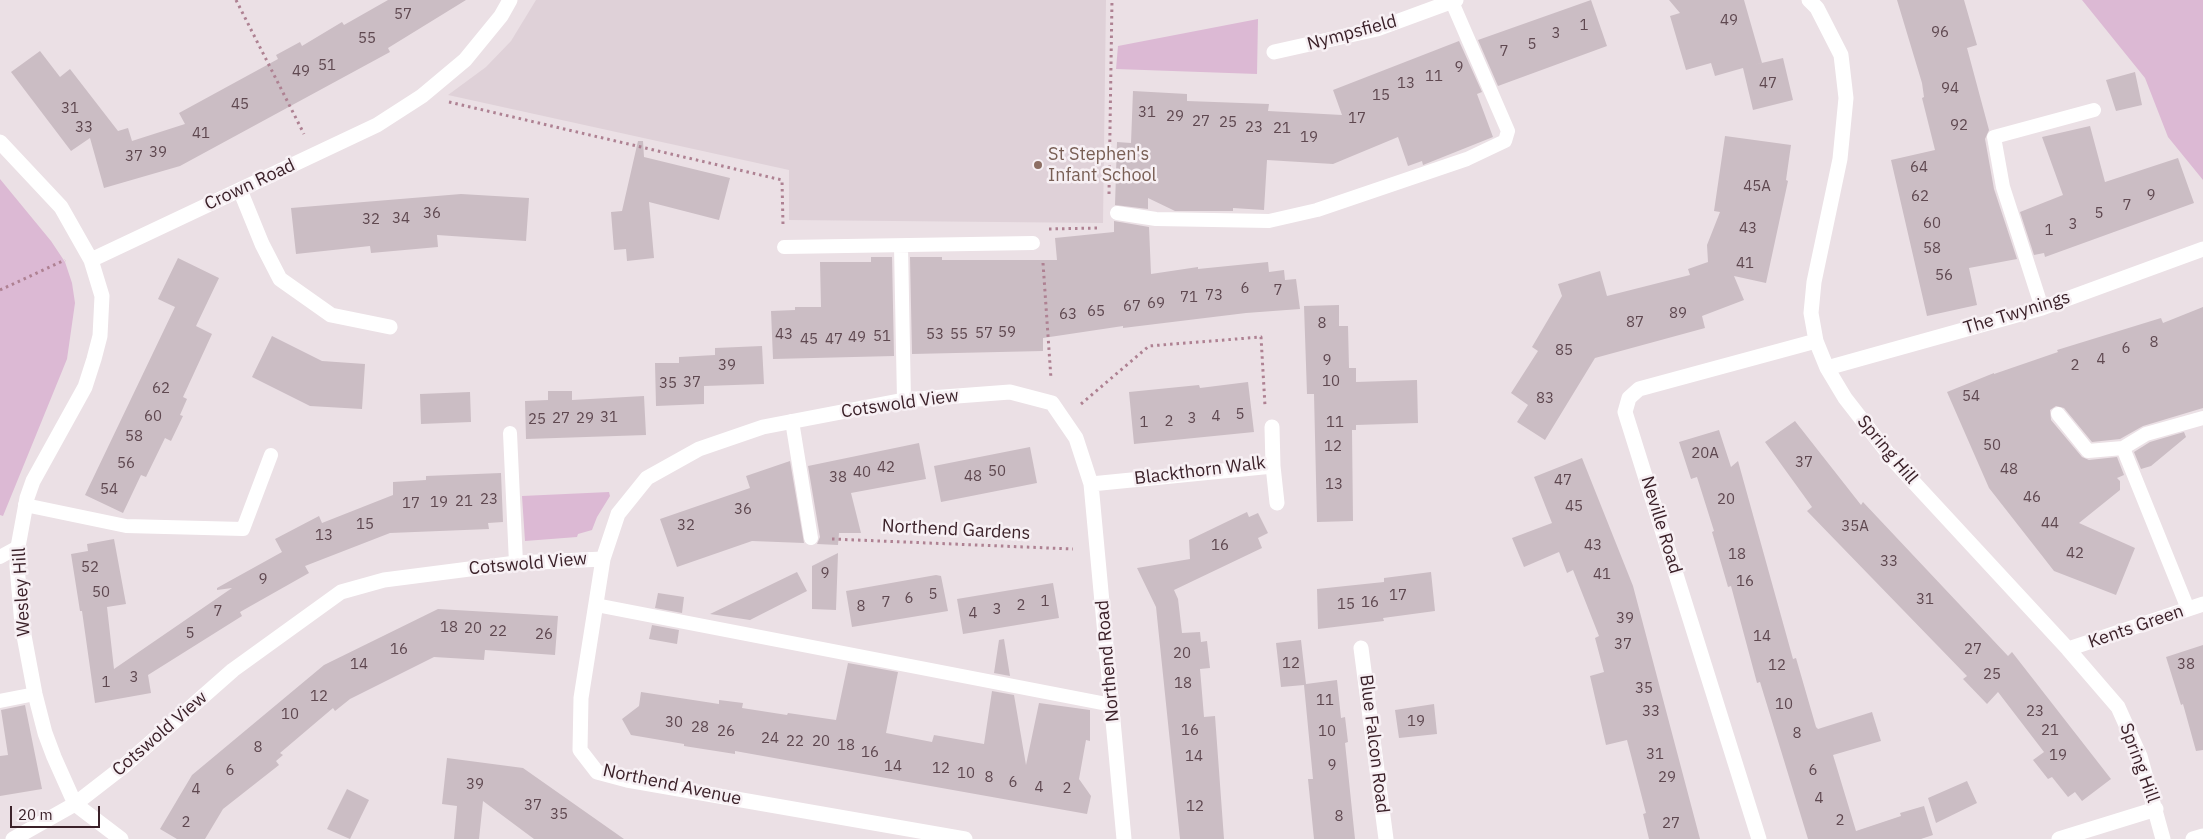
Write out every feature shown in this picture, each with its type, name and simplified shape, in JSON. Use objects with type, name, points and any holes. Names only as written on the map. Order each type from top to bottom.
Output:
[{"type":"street","name":"Crown Road","points":[[89,254],[240,190],[377,125],[422,96],[465,60],[501,16],[510,0]]},
{"type":"street","name":"Spring Hill","points":[[1809,0],[1817,8],[1841,55],[1846,98],[1840,159],[1814,282],[1812,313],[1816,341],[1827,368],[1845,398],[1894,461],[2068,649],[2118,707],[2140,756],[2163,839]]},
{"type":"street","name":"Nympsfield","points":[[1274,52],[1377,30],[1454,1]]},
{"type":"street","points":[[0,142],[61,207],[89,254]]},
{"type":"street","points":[[240,190],[262,244],[280,279],[331,315],[390,327]]},
{"type":"street","name":"The Twynings","points":[[1827,368],[2042,308],[2203,249]]},
{"type":"street","name":"Wesley Hill","points":[[75,804],[48,741],[35,694],[22,624],[17,566],[25,505],[33,480],[85,387],[100,336],[102,296],[89,254]]},
{"type":"street","name":"Neville Road","points":[[1759,839],[1625,412],[1629,398],[1639,389],[1816,341]]},
{"type":"street","name":"Cotswold View","points":[[75,804],[124,766],[233,670],[341,592],[384,580],[516,563],[603,559],[618,514],[646,478],[699,449],[762,427],[904,400],[1010,392],[1052,402]]},
{"type":"street","points":[[1052,402],[1076,438],[1092,484]]},
{"type":"street","name":"Blackthorn Walk","points":[[1092,484],[1273,466],[1272,427]]},
{"type":"street","points":[[1273,466],[1277,503]]},
{"type":"street","name":"Northend Road","points":[[1092,484],[1124,839]]},
{"type":"street","name":"Northend Avenue","points":[[603,559],[582,698],[580,750],[597,772],[627,780],[965,839]]},
{"type":"street","name":"Kents Green","points":[[2068,649],[2203,604]]},
{"type":"street","name":"Blue Falcon Road","points":[[1361,648],[1386,839]]},
{"type":"street","points":[[13,839],[75,804],[121,839]]},
{"type":"street","points":[[2059,839],[2156,809]]},
{"type":"street","points":[[2193,839],[2203,836]]},
{"type":"lane","points":[[1117,213],[1156,219],[1269,221],[1317,210],[1467,159],[1505,141],[1508,131],[1454,1]]},
{"type":"lane","points":[[2042,308],[2003,187],[1994,137],[2094,110]]},
{"type":"lane","points":[[784,248],[1033,243]]},
{"type":"lane","points":[[901,246],[904,400]]},
{"type":"lane","points":[[2058,414],[2088,451],[2123,448],[2146,434],[2203,418]]},
{"type":"lane","points":[[792,421],[811,538]]},
{"type":"lane","points":[[510,433],[516,563]]},
{"type":"lane","points":[[2123,448],[2188,609]]},
{"type":"lane","points":[[25,505],[126,526],[244,529],[271,455]]},
{"type":"lane","points":[[0,557],[18,548]]},
{"type":"lane","points":[[596,605],[1112,705]]},
{"type":"lane","points":[[0,701],[35,694]]},
{"type":"path","points":[[236,0],[314,154]]},
{"type":"path","points":[[1109,198],[1112,0]]},
{"type":"path","points":[[422,96],[782,180],[783,230]]},
{"type":"path","points":[[1040,229],[1108,227]]},
{"type":"path","points":[[0,290],[89,254]]},
{"type":"path","points":[[1042,258],[1052,402]]},
{"type":"path","points":[[1063,419],[1149,346],[1261,337],[1266,422],[1272,427]]},
{"type":"path","name":"Northend Gardens","points":[[811,538],[1099,550]]},
{"type":"shaded area","points":[[536,0],[1106,0],[1103,223],[789,220],[789,170],[448,95],[486,67],[511,41]]},
{"type":"shaded area","points":[[2082,0],[2203,0],[2203,180],[2168,137],[2145,78]]},
{"type":"shaded area","points":[[1258,19],[1257,74],[1116,69],[1118,46]]},
{"type":"shaded area","points":[[0,179],[51,241],[65,262],[72,283],[75,303],[67,359],[3,516],[0,515]]},
{"type":"shaded area","points":[[609,492],[610,496],[597,517],[592,530],[578,534],[577,537],[525,541],[522,496]]},
{"type":"building","points":[[388,0],[466,0],[388,48],[390,52],[180,166],[104,188],[90,138],[71,151],[11,72],[40,51],[60,77],[70,69],[118,131],[128,128],[132,141],[185,124],[179,113],[278,59],[276,55],[300,42],[302,46],[342,22],[344,25]]},
{"type":"building","points":[[1591,0],[1607,46],[1498,86],[1478,40]]},
{"type":"building","points":[[1669,0],[1744,0],[1762,63],[1783,58],[1793,100],[1753,110],[1743,68],[1715,76],[1711,63],[1686,70],[1670,16],[1680,13]]},
{"type":"building","points":[[1897,0],[1964,0],[1977,45],[1967,48],[1989,130],[1985,139],[1994,189],[2017,259],[1969,268],[1977,305],[1927,316],[1891,160],[1935,150],[1922,98],[1924,97],[1922,83]]},
{"type":"building","points":[[1459,41],[1482,92],[1477,94],[1493,137],[1423,165],[1422,161],[1408,166],[1398,137],[1333,164],[1267,160],[1264,210],[1233,208],[1233,211],[1175,211],[1148,198],[1148,209],[1115,205],[1117,142],[1131,143],[1133,91],[1187,94],[1187,101],[1269,104],[1268,111],[1342,115],[1333,90]]},
{"type":"building","points":[[2135,72],[2142,105],[2116,111],[2106,80]]},
{"type":"building","points":[[2090,126],[2105,182],[2178,158],[2194,203],[2045,257],[2044,253],[2034,255],[2020,212],[2063,195],[2042,137]]},
{"type":"building","points":[[1725,136],[1791,145],[1786,180],[1788,181],[1766,283],[1734,276],[1744,300],[1702,316],[1705,328],[1595,358],[1545,440],[1517,422],[1528,405],[1511,393],[1538,351],[1532,347],[1562,296],[1558,284],[1600,271],[1607,296],[1690,275],[1688,269],[1708,262],[1707,245],[1720,212],[1714,211]]},
{"type":"building","points":[[638,141],[643,141],[644,157],[730,178],[719,220],[649,202],[654,258],[627,261],[626,249],[614,250],[611,212],[622,211]]},
{"type":"building","points":[[461,194],[529,198],[526,241],[437,235],[438,247],[371,253],[370,246],[296,254],[291,208]]},
{"type":"building","points":[[1114,221],[1149,227],[1151,274],[1198,267],[1198,269],[1268,262],[1269,272],[1284,270],[1285,280],[1296,279],[1300,309],[1246,313],[1123,328],[1123,326],[1043,338],[1043,351],[912,354],[910,257],[942,257],[942,260],[1057,260],[1055,238],[1114,232]]},
{"type":"building","points":[[871,257],[892,257],[894,356],[773,359],[771,311],[795,310],[795,307],[821,307],[820,262],[871,262]]},
{"type":"building","points":[[178,258],[219,278],[196,326],[212,334],[183,397],[187,399],[180,415],[183,416],[171,441],[165,438],[146,477],[141,475],[123,513],[85,495],[175,307],[158,299]]},
{"type":"building","points":[[1339,305],[1339,326],[1348,326],[1349,368],[1356,368],[1356,382],[1417,380],[1418,423],[1356,425],[1356,430],[1352,430],[1353,521],[1317,522],[1314,394],[1307,394],[1304,306]]},
{"type":"building","points":[[2203,307],[2203,408],[2143,426],[2120,439],[2092,442],[2064,408],[2056,406],[2050,410],[2051,420],[2082,457],[2089,460],[2117,457],[2124,475],[2117,478],[2120,481],[2120,490],[2079,523],[2135,548],[2116,595],[2054,571],[1989,488],[1947,392],[1994,373],[2058,352],[2057,350],[2161,318],[2163,323]]},
{"type":"building","points":[[272,336],[322,361],[365,364],[362,409],[310,406],[252,377]]},
{"type":"building","points":[[762,346],[764,384],[704,386],[704,404],[656,406],[655,363],[679,363],[679,357],[715,355],[715,348]]},
{"type":"building","points":[[1248,382],[1254,432],[1134,444],[1129,392],[1199,385],[1200,388]]},
{"type":"building","points":[[548,391],[572,391],[572,400],[644,396],[646,435],[526,439],[525,401],[548,400]]},
{"type":"building","points":[[470,392],[471,422],[421,424],[420,394]]},
{"type":"building","points":[[1795,421],[1861,505],[1863,502],[2008,656],[2012,652],[2111,779],[2082,801],[2075,792],[2068,797],[2052,777],[2048,779],[2033,760],[2044,752],[1998,692],[1987,704],[1963,679],[1967,676],[1807,511],[1812,507],[1765,442]]},
{"type":"building","points":[[1719,430],[1731,467],[1738,461],[1793,659],[1796,658],[1816,727],[1818,729],[1872,712],[1881,741],[1833,755],[1856,831],[1901,816],[1900,813],[1924,806],[1933,835],[1921,839],[1808,839],[1760,682],[1757,683],[1731,586],[1728,587],[1712,532],[1714,531],[1697,477],[1691,479],[1679,442]]},
{"type":"building","points":[[2184,432],[2186,437],[2151,466],[2141,469],[2134,452],[2150,442]]},
{"type":"building","points":[[919,443],[926,479],[851,493],[861,533],[839,533],[838,545],[817,544],[820,537],[808,466]]},
{"type":"building","points":[[1030,447],[1037,483],[941,502],[934,466]]},
{"type":"building","points":[[1582,458],[1633,586],[1700,839],[1649,839],[1643,814],[1646,813],[1627,740],[1606,745],[1590,676],[1604,672],[1595,638],[1599,636],[1573,570],[1567,573],[1559,552],[1524,567],[1512,538],[1552,523],[1534,477]]},
{"type":"building","points":[[790,461],[804,543],[752,541],[677,567],[660,519],[750,488],[746,476]]},
{"type":"building","points":[[501,473],[503,522],[488,523],[489,529],[390,533],[305,566],[309,573],[240,612],[242,616],[148,675],[151,693],[95,703],[82,611],[80,611],[71,554],[88,551],[87,544],[114,539],[126,604],[107,607],[114,669],[232,588],[217,590],[217,588],[282,552],[275,539],[319,516],[322,523],[393,495],[393,482],[426,480],[426,476]]},
{"type":"building","points":[[1247,512],[1249,517],[1258,513],[1268,533],[1258,538],[1262,548],[1174,590],[1178,599],[1182,633],[1200,632],[1201,642],[1207,641],[1210,668],[1200,669],[1204,717],[1215,716],[1224,839],[1180,839],[1156,607],[1137,568],[1190,559],[1189,540]]},
{"type":"building","points":[[838,553],[836,610],[812,609],[812,566]]},
{"type":"building","points":[[797,572],[807,591],[750,620],[710,614]]},
{"type":"building","points":[[1431,572],[1435,611],[1383,618],[1384,621],[1318,629],[1317,589],[1384,582],[1384,578]]},
{"type":"building","points":[[936,575],[941,576],[948,611],[852,627],[846,591]]},
{"type":"building","points":[[1053,583],[1059,618],[963,634],[957,599]]},
{"type":"building","points":[[658,593],[684,597],[682,613],[655,608]]},
{"type":"building","points":[[438,609],[558,616],[555,655],[485,650],[484,660],[434,657],[350,699],[335,711],[333,708],[280,753],[283,755],[276,761],[279,765],[223,809],[205,839],[177,839],[160,829],[192,775],[324,665]]},
{"type":"building","points":[[652,625],[679,630],[677,644],[649,639]]},
{"type":"building","points":[[1004,639],[1010,676],[994,673],[999,640]]},
{"type":"building","points":[[1301,640],[1306,684],[1337,680],[1341,718],[1345,717],[1348,742],[1345,743],[1355,839],[1314,839],[1308,779],[1313,779],[1304,685],[1281,687],[1276,643]]},
{"type":"building","points":[[2203,645],[2203,750],[2196,751],[2183,704],[2181,705],[2166,657]]},
{"type":"building","points":[[848,663],[898,672],[886,733],[932,742],[934,735],[984,744],[992,691],[1014,695],[1026,765],[1039,703],[1090,710],[1090,741],[1086,740],[1079,779],[1091,796],[1087,814],[735,751],[735,754],[684,746],[684,744],[631,735],[622,719],[639,706],[641,692],[719,704],[719,700],[743,703],[742,708],[836,720]]},
{"type":"building","points":[[1434,704],[1437,734],[1399,738],[1395,710]]},
{"type":"building","points":[[25,705],[42,789],[0,796],[0,756],[8,755],[1,710]]},
{"type":"building","points":[[447,758],[523,768],[624,839],[534,839],[483,801],[479,839],[454,839],[457,806],[442,804]]},
{"type":"building","points":[[1967,781],[1977,803],[1936,823],[1928,798]]},
{"type":"building","points":[[347,789],[369,800],[350,839],[327,829]]},
{"type":"place","name":"St Stephen's Infant School","points":[[1038,165]]}]
